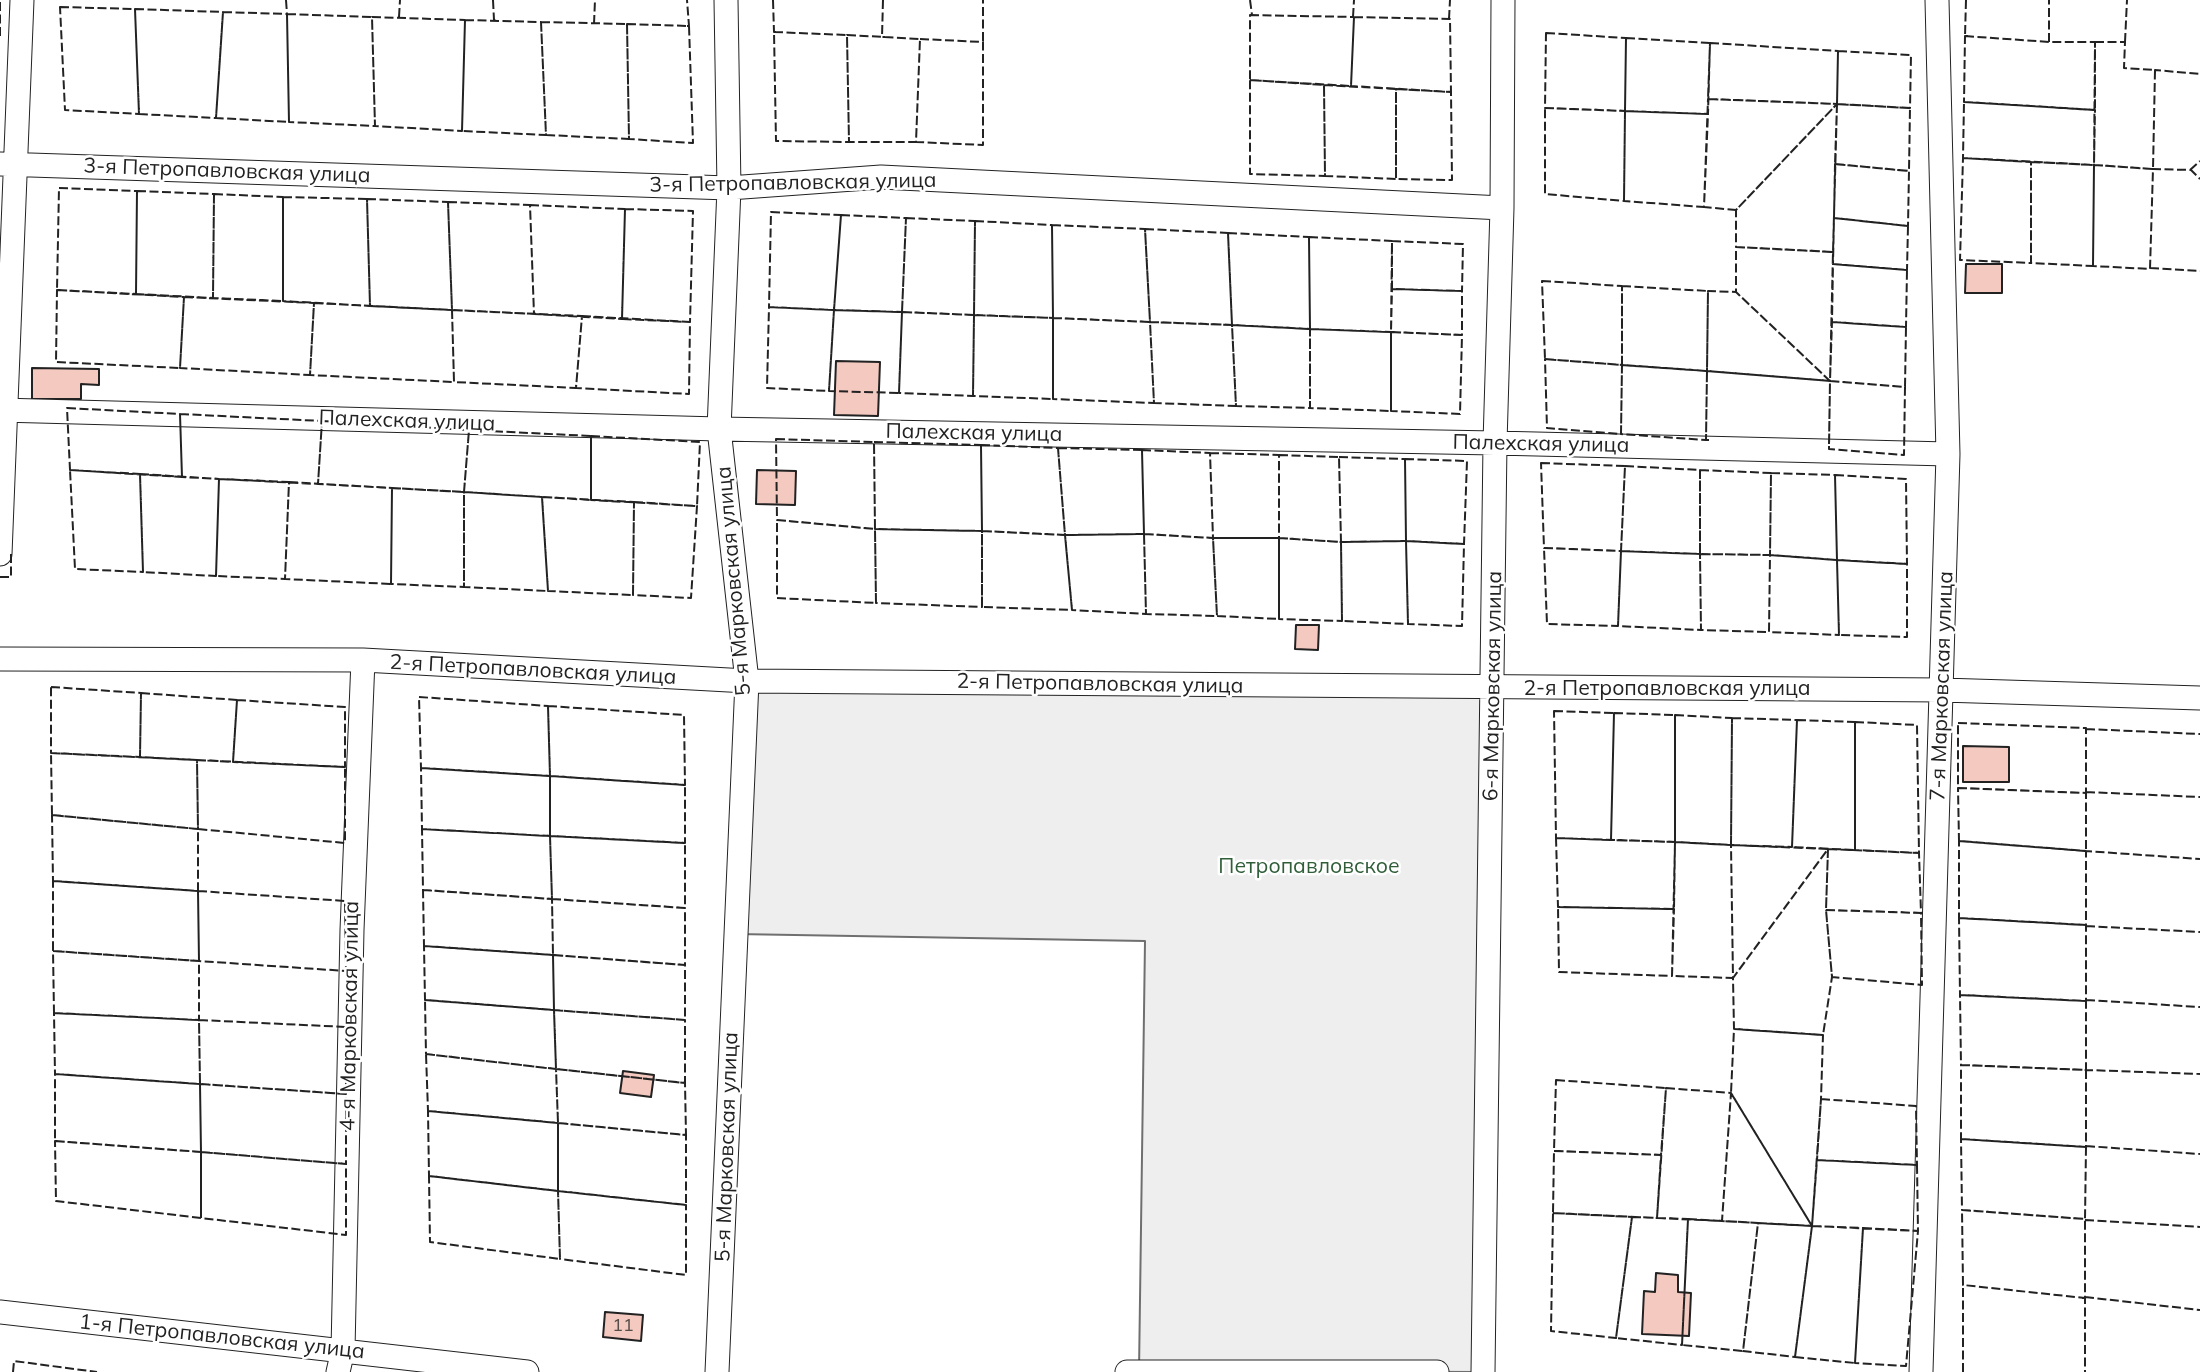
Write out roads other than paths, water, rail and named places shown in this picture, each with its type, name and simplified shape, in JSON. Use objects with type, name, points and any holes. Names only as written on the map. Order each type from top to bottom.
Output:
[{"type":"street","points":[[0,554],[7,164],[22,0]]},
{"type":"street","name":"5-я Марковская улица","points":[[717,1372],[747,681],[719,429],[729,188],[726,0]]},
{"type":"street","name":"6-я Марковская улица","points":[[1483,1372],[1503,0]]},
{"type":"street","name":"7-я Марковская улица","points":[[1921,1372],[1948,454],[1937,0]]},
{"type":"street","name":"3-я Петропавловская улица","points":[[7,164],[729,188],[881,177],[1502,208]]},
{"type":"street","name":"Палехская улица","points":[[3,410],[719,429],[1948,454]]},
{"type":"street","name":"2-я Петропавловская улица","points":[[0,659],[363,660],[747,681],[1942,690],[2200,698]]},
{"type":"street","name":"4-я Марковская улица","points":[[340,1361],[352,930],[363,660]]},
{"type":"street","name":"1-я Петропавловская улица","points":[[0,1312],[340,1361],[527,1372]]},
{"type":"street","points":[[1127,1372],[1437,1372]]},
{"type":"park label","name":"Петропавловское","points":[[1309,867]]}]
